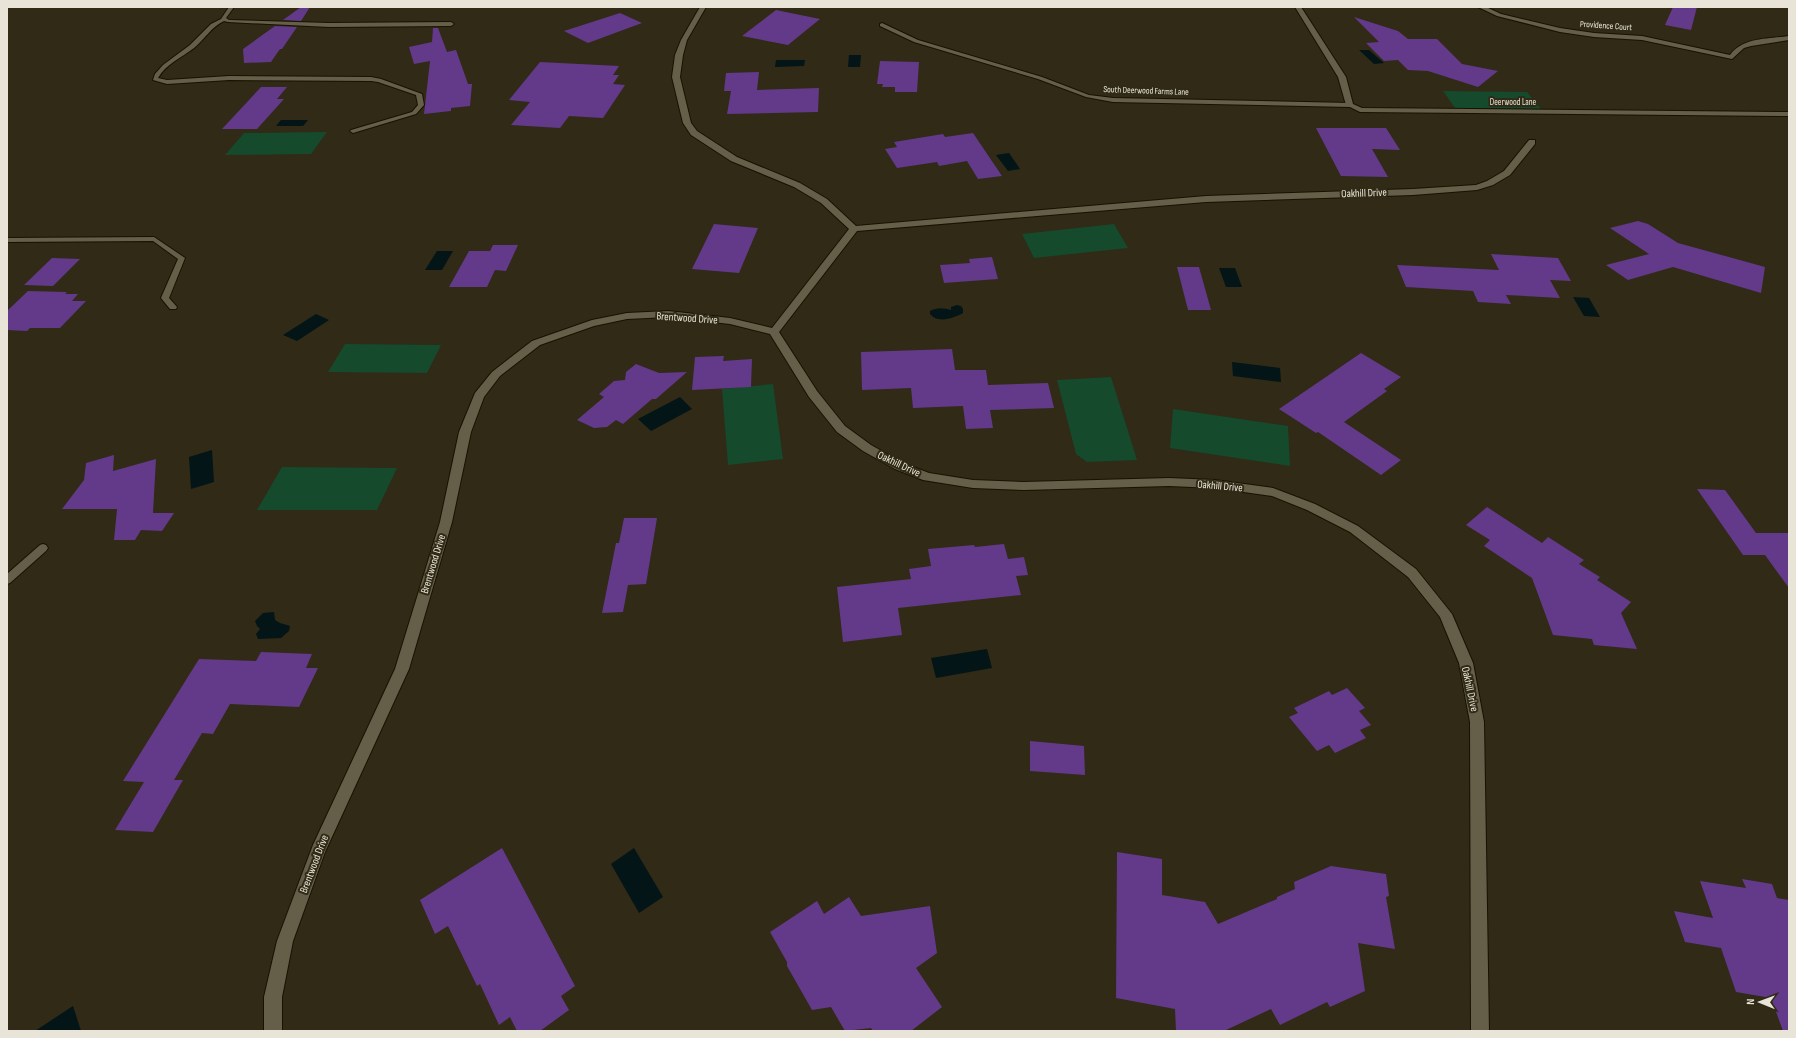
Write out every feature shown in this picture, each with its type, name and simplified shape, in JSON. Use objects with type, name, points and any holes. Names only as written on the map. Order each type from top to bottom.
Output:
[{"type":"street","points":[[704,7],[684,40],[679,55],[676,77],[687,123],[694,133],[734,159],[797,185],[824,201],[854,229],[774,332]]},
{"type":"street","points":[[1298,7],[1342,77],[1350,105]]},
{"type":"street","name":"Providence Court","points":[[1481,7],[1506,17],[1560,30],[1594,35],[1642,38],[1732,58],[1735,51],[1747,45],[1789,38]]},
{"type":"street","name":"Deerwood Lane","points":[[1350,105],[1360,110],[1378,111],[1789,114]]},
{"type":"street","name":"Oakhill Drive","points":[[854,229],[1206,199],[1413,192],[1477,187],[1490,183],[1507,173],[1532,142]]},
{"type":"street","name":"Brentwood Drive","points":[[274,1031],[273,997],[285,941],[318,850],[402,669],[446,522],[465,432],[479,396],[496,374],[536,343],[592,323],[627,316],[668,314],[730,321],[774,332]]},
{"type":"street","name":"Oakhill Drive","points":[[774,332],[813,394],[841,429],[867,448],[893,462],[927,477],[973,484],[1024,486],[1169,482],[1215,484],[1273,492],[1311,507],[1354,529],[1412,573],[1445,614],[1466,664],[1477,722],[1480,1031]]},
{"type":"lane","points":[[225,19],[223,18],[232,7]]},
{"type":"lane","points":[[353,131],[414,113],[421,104],[419,94],[379,80],[371,79],[229,78],[167,82],[155,79],[159,71],[180,53],[187,50],[210,27],[225,19],[228,21],[329,24],[451,24]]},
{"type":"lane","name":"South Deerwood Farms Lane","points":[[882,25],[916,41],[1040,78],[1088,96],[1113,100],[1350,105]]},
{"type":"lane","points":[[7,240],[154,239],[182,258],[165,298],[173,307]]},
{"type":"lane","points":[[7,580],[43,548]]},
{"type":"green space","points":[[1443,91],[1527,92],[1541,109],[1455,108]]},
{"type":"green space","points":[[327,132],[311,154],[225,155],[244,133]]},
{"type":"green space","points":[[1114,224],[1128,248],[1034,258],[1022,234]]},
{"type":"green space","points":[[345,344],[441,345],[427,373],[328,372]]},
{"type":"green space","points":[[1111,377],[1137,460],[1087,462],[1076,454],[1057,380]]},
{"type":"green space","points":[[773,384],[783,459],[728,465],[722,389]]},
{"type":"green space","points":[[1173,409],[1288,426],[1290,466],[1170,448]]},
{"type":"green space","points":[[282,467],[397,468],[377,510],[257,510]]},
{"type":"shaded area","points":[[1359,50],[1369,50],[1384,63],[1374,64]]},
{"type":"shaded area","points":[[849,55],[861,55],[860,67],[848,67]]},
{"type":"shaded area","points":[[776,60],[805,60],[804,66],[775,67]]},
{"type":"shaded area","points":[[281,120],[308,120],[303,126],[276,126]]},
{"type":"shaded area","points":[[1009,153],[1020,169],[1008,171],[996,155]]},
{"type":"shaded area","points":[[437,251],[453,251],[442,270],[425,270]]},
{"type":"shaded area","points":[[1219,268],[1235,268],[1242,287],[1226,287]]},
{"type":"shaded area","points":[[1573,297],[1589,298],[1600,317],[1584,316]]},
{"type":"shaded area","points":[[957,305],[961,306],[963,313],[955,317],[937,319],[930,314],[930,311],[935,309],[940,308],[951,310],[951,307]]},
{"type":"shaded area","points":[[316,314],[329,320],[297,341],[283,335]]},
{"type":"shaded area","points":[[1232,362],[1280,368],[1281,382],[1233,376]]},
{"type":"shaded area","points":[[680,397],[692,409],[651,431],[638,419]]},
{"type":"shaded area","points":[[212,450],[214,482],[191,489],[189,457]]},
{"type":"shaded area","points":[[274,612],[275,620],[290,626],[289,631],[281,638],[258,639],[256,634],[260,629],[255,621],[263,613]]},
{"type":"shaded area","points":[[987,649],[992,668],[936,678],[931,658]]},
{"type":"shaded area","points":[[634,848],[663,897],[639,913],[611,864]]},
{"type":"shaded area","points":[[73,1006],[81,1031],[35,1031]]},
{"type":"building","points":[[301,7],[310,7],[301,21],[283,20]]},
{"type":"building","points":[[1673,7],[1697,7],[1691,30],[1665,25]]},
{"type":"building","points":[[776,10],[820,19],[788,45],[742,36]]},
{"type":"building","points":[[620,13],[642,23],[588,43],[564,31]]},
{"type":"building","points":[[1354,17],[1398,31],[1408,39],[1437,39],[1462,64],[1498,71],[1478,87],[1428,71],[1408,70],[1398,60],[1384,61],[1366,43],[1379,42]]},
{"type":"building","points":[[275,26],[297,27],[271,62],[244,63],[243,49]]},
{"type":"building","points":[[433,28],[438,28],[447,52],[456,50],[468,84],[472,84],[470,106],[451,108],[451,111],[424,114],[430,61],[414,64],[409,47],[432,42]]},
{"type":"building","points":[[880,61],[919,62],[917,92],[895,92],[895,87],[882,87],[883,84],[877,84]]},
{"type":"building","points":[[540,62],[619,66],[613,75],[619,75],[613,84],[625,85],[603,118],[569,116],[560,128],[511,125],[530,102],[509,100]]},
{"type":"building","points":[[759,72],[757,90],[819,88],[818,112],[727,114],[731,91],[724,91],[726,73]]},
{"type":"building","points":[[261,87],[287,87],[277,99],[284,99],[257,129],[222,129]]},
{"type":"building","points":[[1316,128],[1386,128],[1400,150],[1372,149],[1388,177],[1341,176]]},
{"type":"building","points":[[973,133],[1002,176],[978,179],[967,161],[939,166],[937,162],[897,168],[885,149],[897,147],[894,142],[943,134],[945,137]]},
{"type":"building","points":[[1638,221],[1648,224],[1678,243],[1765,267],[1761,293],[1673,267],[1628,280],[1606,265],[1649,254],[1610,228]]},
{"type":"building","points":[[714,224],[758,228],[739,273],[692,269]]},
{"type":"building","points":[[493,245],[518,245],[506,271],[495,270],[487,287],[449,287],[469,251],[490,251]]},
{"type":"building","points":[[1491,254],[1558,258],[1571,281],[1550,280],[1560,298],[1506,295],[1511,304],[1478,302],[1473,291],[1406,287],[1397,265],[1499,270]]},
{"type":"building","points":[[992,257],[998,279],[944,283],[940,265],[970,263],[969,259]]},
{"type":"building","points":[[52,258],[80,259],[53,286],[24,285]]},
{"type":"building","points":[[1177,267],[1199,267],[1211,310],[1188,310]]},
{"type":"building","points":[[28,291],[67,292],[65,294],[78,294],[72,301],[86,301],[60,328],[30,328],[27,331],[7,330],[7,311]]},
{"type":"building","points":[[952,349],[955,370],[986,370],[988,385],[1048,383],[1054,408],[990,410],[993,428],[966,429],[963,406],[913,408],[911,388],[862,390],[861,352]]},
{"type":"building","points":[[1361,353],[1401,377],[1384,389],[1387,391],[1344,422],[1401,460],[1381,475],[1318,432],[1316,433],[1279,409]]},
{"type":"building","points":[[724,356],[723,361],[752,359],[751,387],[692,390],[695,357]]},
{"type":"building","points":[[636,364],[659,373],[687,372],[656,399],[652,399],[623,424],[616,420],[607,427],[594,428],[577,420],[604,397],[599,394],[614,381],[625,380],[626,372]]},
{"type":"building","points":[[114,455],[113,471],[156,459],[153,513],[174,513],[162,531],[141,530],[135,540],[114,540],[117,509],[62,509],[84,480],[86,463]]},
{"type":"building","points":[[1697,489],[1725,490],[1756,533],[1789,533],[1789,588],[1765,555],[1743,555]]},
{"type":"building","points":[[1487,507],[1542,543],[1548,537],[1584,560],[1579,564],[1600,577],[1597,580],[1631,602],[1621,613],[1637,649],[1594,645],[1592,639],[1553,635],[1532,578],[1484,546],[1490,540],[1466,525]]},
{"type":"building","points":[[624,518],[657,518],[646,584],[628,585],[623,612],[602,613],[616,543],[619,543]]},
{"type":"building","points":[[1004,544],[1008,559],[1024,557],[1028,575],[1016,576],[1021,595],[898,608],[902,635],[843,642],[837,587],[911,579],[909,569],[931,566],[928,549]]},
{"type":"building","points":[[261,652],[312,654],[306,668],[318,668],[299,707],[230,704],[213,734],[202,733],[174,780],[183,780],[153,832],[115,830],[144,782],[123,781],[199,659],[256,661]]},
{"type":"building","points":[[1347,688],[1365,708],[1359,711],[1371,725],[1360,730],[1366,738],[1335,753],[1329,745],[1317,751],[1289,717],[1298,713],[1294,708],[1329,691],[1332,695]]},
{"type":"building","points":[[1030,741],[1084,746],[1085,775],[1030,771]]},
{"type":"building","points":[[502,848],[575,986],[561,996],[569,1010],[540,1031],[517,1031],[510,1017],[499,1025],[480,984],[477,986],[448,926],[435,934],[420,900]]},
{"type":"building","points":[[1117,852],[1162,859],[1162,895],[1205,902],[1218,924],[1277,899],[1277,897],[1295,889],[1294,882],[1331,866],[1386,874],[1389,896],[1386,897],[1395,949],[1358,943],[1365,991],[1330,1007],[1327,1002],[1280,1025],[1271,1009],[1224,1031],[1176,1031],[1175,1009],[1116,998]]},
{"type":"building","points":[[1742,879],[1772,884],[1777,898],[1789,900],[1789,1031],[1783,1031],[1771,998],[1736,992],[1721,948],[1685,942],[1674,911],[1713,918],[1700,881],[1746,888]]},
{"type":"building","points":[[849,897],[861,916],[930,906],[937,953],[916,968],[942,1007],[911,1031],[873,1031],[871,1028],[845,1031],[831,1007],[812,1010],[770,932],[817,901],[824,914]]}]
